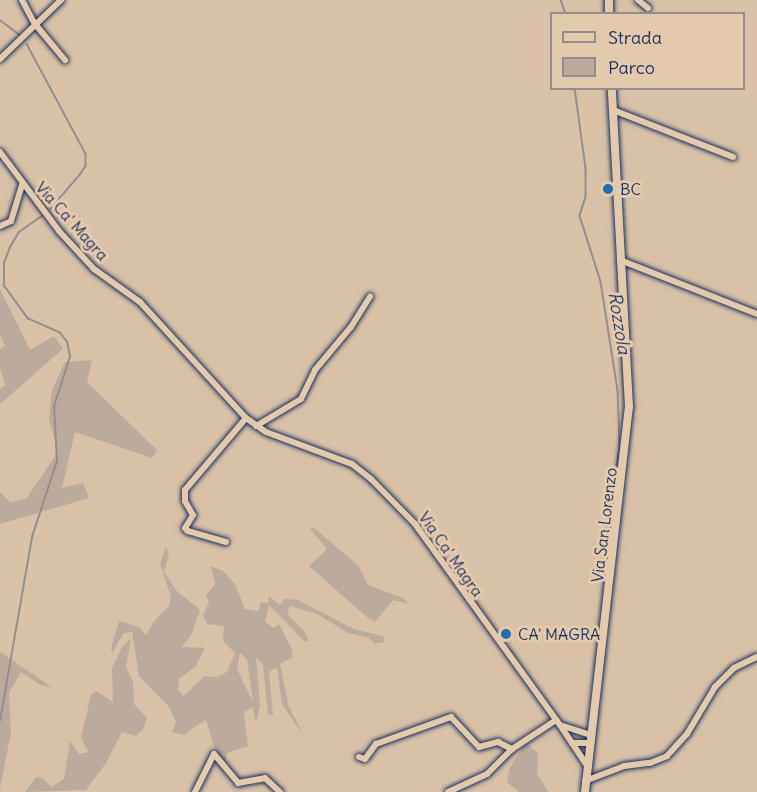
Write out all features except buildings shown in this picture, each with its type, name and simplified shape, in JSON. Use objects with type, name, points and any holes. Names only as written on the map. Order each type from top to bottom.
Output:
[{"type":"main road","name":"Via San Lorenzo","points":[[585,792],[589,739],[627,444],[629,407],[612,90]]},
{"type":"street","points":[[22,0],[35,24],[65,60]]},
{"type":"street","points":[[0,59],[26,38],[35,24],[61,0]]},
{"type":"street","points":[[638,0],[648,8]]},
{"type":"street","points":[[613,110],[733,157]]},
{"type":"street","name":"Via Ca' Magra","points":[[0,152],[22,184],[94,269],[140,302],[246,418],[256,426],[341,459],[371,479],[415,524],[586,764]]},
{"type":"street","points":[[0,226],[12,221],[22,184]]},
{"type":"street","points":[[620,260],[757,314]]},
{"type":"street","points":[[256,426],[301,399],[315,370],[351,327],[370,296]]},
{"type":"street","points":[[226,542],[188,531],[185,528],[193,515],[185,501],[185,490],[246,418]]},
{"type":"street","points":[[585,781],[624,766],[650,764],[667,756],[687,734],[715,687],[739,665],[757,657]]},
{"type":"street","points":[[359,757],[365,759],[376,744],[451,717],[479,747],[498,742],[512,749]]},
{"type":"street","points":[[448,792],[487,774],[512,749],[558,723],[589,739]]},
{"type":"street","points":[[570,740],[578,746],[589,739]]},
{"type":"street","points":[[195,792],[214,754],[238,783],[265,778],[280,792]]},
{"type":"green space","points":[[0,289],[30,350],[54,336],[63,349],[0,404],[0,389],[5,385],[0,368],[0,349],[5,346],[0,334]]},
{"type":"green space","points":[[92,360],[87,382],[157,450],[152,458],[75,432],[62,488],[83,483],[89,498],[0,524],[0,492],[10,502],[26,499],[58,452],[49,419],[52,390],[65,362]]},
{"type":"green space","points":[[313,527],[358,565],[368,585],[403,598],[409,604],[393,600],[375,622],[369,619],[309,566],[327,549],[310,529]]},
{"type":"green space","points":[[166,547],[169,554],[164,572],[176,590],[200,610],[191,636],[181,647],[205,648],[196,666],[179,679],[178,690],[184,696],[204,676],[217,677],[227,672],[235,653],[223,641],[224,626],[207,624],[203,615],[209,602],[206,595],[215,585],[211,566],[223,571],[235,584],[245,609],[258,611],[261,602],[269,603],[268,596],[280,605],[285,599],[298,600],[354,629],[383,636],[385,642],[375,644],[369,638],[348,633],[317,614],[290,606],[287,614],[304,631],[308,640],[305,642],[269,605],[265,621],[273,628],[279,624],[292,650],[292,658],[280,664],[289,707],[305,738],[282,704],[277,667],[269,672],[273,716],[268,714],[263,664],[256,658],[260,704],[256,724],[253,707],[244,712],[248,746],[227,753],[225,764],[214,747],[206,720],[183,735],[172,732],[176,722],[168,706],[139,676],[132,632],[124,633],[112,653],[111,648],[119,621],[139,627],[146,635],[154,621],[169,606],[171,597],[160,564]],"holes":[[[240,653],[247,659],[253,702],[237,669]]]},
{"type":"green space","points":[[131,638],[126,667],[133,682],[134,704],[147,718],[143,729],[136,736],[122,732],[106,763],[86,790],[25,792],[36,777],[43,778],[51,787],[64,779],[70,741],[79,754],[88,752],[81,738],[91,695],[96,691],[113,702],[112,668],[122,647]]},
{"type":"green space","points":[[0,652],[52,687],[40,685],[21,672],[9,693],[11,732],[0,789]]},
{"type":"green space","points":[[526,743],[538,753],[537,774],[549,792],[519,792],[507,782],[510,767]]},
{"type":"waterway","name":"Rozzola","points":[[561,0],[565,12]]},
{"type":"waterway","points":[[0,20],[21,36]]},
{"type":"waterway","points":[[27,44],[86,154],[86,166],[81,174],[51,209]]},
{"type":"waterway","name":"Rozzola","points":[[575,90],[586,168],[586,197],[580,216],[601,282],[618,390],[620,448],[602,556],[606,563]]},
{"type":"waterway","points":[[0,721],[32,537],[57,461],[54,406],[70,357],[67,342],[60,333],[28,319],[4,286],[4,263],[10,247],[19,232],[42,216]]},
{"type":"place","name":"BC","points":[[608,189]]},
{"type":"place","name":"CA' MAGRA","points":[[506,634]]}]
